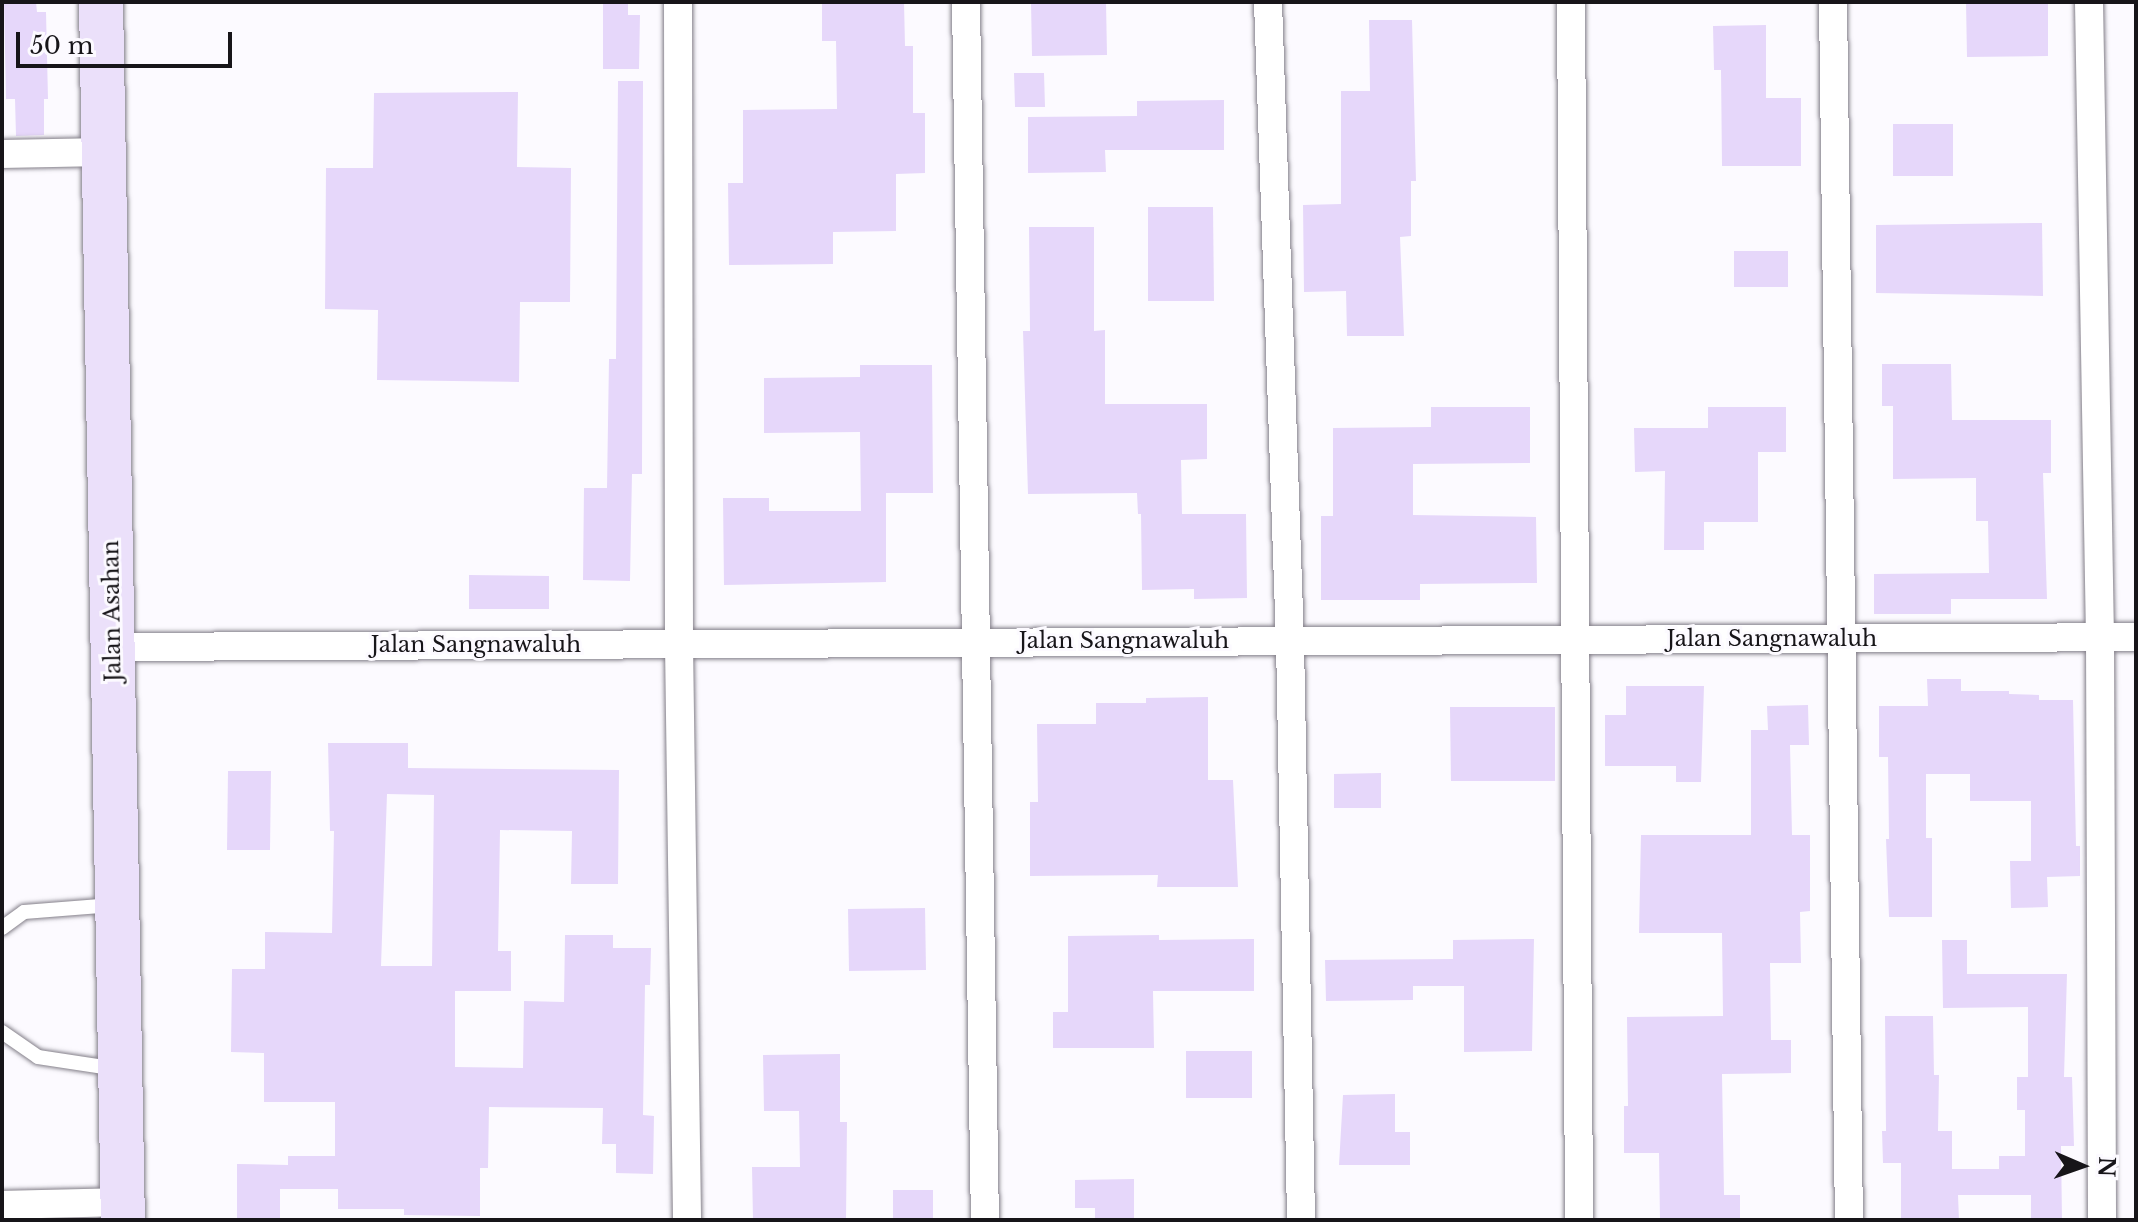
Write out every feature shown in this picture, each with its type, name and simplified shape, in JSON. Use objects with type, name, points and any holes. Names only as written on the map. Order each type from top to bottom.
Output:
[{"type":"main road","name":"Jalan Asahan","points":[[101,2],[123,1211]]},
{"type":"street","points":[[678,2],[679,644],[687,1220]]},
{"type":"street","points":[[966,2],[985,1220]]},
{"type":"street","points":[[1268,2],[1290,641],[1301,1220]]},
{"type":"street","points":[[1571,2],[1579,1220]]},
{"type":"street","points":[[1833,2],[1849,1220]]},
{"type":"street","points":[[2089,2],[2100,637],[2102,1220]]},
{"type":"street","points":[[2,154],[104,152]]},
{"type":"street","name":"Jalan Sangnawaluh","points":[[113,647],[2136,637]]},
{"type":"street","points":[[2,1205],[123,1211]]},
{"type":"lane","points":[[2,928],[24,912],[117,904]]},
{"type":"lane","points":[[2,1032],[38,1057],[120,1069]]},
{"type":"building","points":[[4,2],[36,2],[37,12],[46,12],[48,99],[44,99],[44,135],[16,136],[15,99],[6,99]]},
{"type":"building","points":[[603,2],[628,2],[628,15],[640,15],[639,69],[603,69]]},
{"type":"building","points":[[822,2],[904,2],[905,46],[913,46],[913,113],[925,113],[925,173],[896,174],[896,231],[833,232],[833,264],[729,265],[728,183],[743,183],[743,110],[837,109],[836,41],[822,41]]},
{"type":"building","points":[[1031,2],[1106,2],[1107,55],[1032,56]]},
{"type":"building","points":[[1966,2],[2048,2],[2048,56],[1967,57]]},
{"type":"building","points":[[1369,20],[1412,20],[1416,181],[1411,181],[1411,236],[1400,237],[1404,336],[1347,336],[1346,291],[1304,292],[1303,205],[1341,204],[1341,91],[1370,91]]},
{"type":"building","points":[[1766,25],[1766,98],[1801,98],[1801,166],[1722,166],[1721,70],[1714,70],[1713,26]]},
{"type":"building","points":[[1014,73],[1044,73],[1045,107],[1015,107]]},
{"type":"building","points":[[618,81],[643,81],[642,474],[632,474],[630,581],[583,580],[584,488],[607,488],[609,359],[616,359]]},
{"type":"building","points":[[518,92],[517,167],[571,168],[570,302],[520,302],[519,382],[377,380],[378,310],[325,309],[326,168],[373,168],[374,93]]},
{"type":"building","points":[[1224,100],[1224,150],[1105,150],[1106,172],[1028,173],[1028,117],[1137,116],[1137,101]]},
{"type":"building","points":[[1893,124],[1953,124],[1953,176],[1893,176]]},
{"type":"building","points":[[1148,207],[1213,207],[1214,301],[1148,301]]},
{"type":"building","points":[[2042,223],[2043,296],[1876,293],[1876,225]]},
{"type":"building","points":[[1029,227],[1094,227],[1094,331],[1105,330],[1105,404],[1207,404],[1207,459],[1181,460],[1182,514],[1246,514],[1247,598],[1194,599],[1194,589],[1142,590],[1141,514],[1138,514],[1137,493],[1028,494],[1023,331],[1030,331]]},
{"type":"building","points":[[1734,251],[1788,251],[1788,287],[1734,287]]},
{"type":"building","points":[[1882,364],[1951,364],[1952,420],[2051,420],[2051,473],[2043,473],[2047,599],[1951,599],[1951,614],[1874,614],[1874,574],[1989,573],[1988,521],[1976,521],[1976,478],[1893,479],[1893,406],[1882,406]]},
{"type":"building","points":[[860,365],[932,365],[933,493],[886,493],[886,582],[724,585],[723,498],[769,498],[769,511],[861,511],[860,432],[764,433],[764,378],[860,377]]},
{"type":"building","points":[[1431,407],[1530,407],[1530,463],[1413,464],[1413,515],[1536,517],[1537,583],[1420,584],[1420,600],[1321,600],[1321,516],[1333,516],[1333,428],[1431,427]]},
{"type":"building","points":[[1708,407],[1786,407],[1786,452],[1758,452],[1758,522],[1704,522],[1704,550],[1664,550],[1665,471],[1635,472],[1634,428],[1708,428]]},
{"type":"building","points":[[469,575],[549,576],[549,609],[469,609]]},
{"type":"building","points":[[1927,679],[1961,679],[1961,691],[2009,691],[2009,694],[2039,695],[2039,700],[2073,700],[2076,846],[2080,846],[2080,876],[2047,877],[2048,907],[2011,908],[2010,861],[2031,861],[2031,801],[1970,801],[1970,774],[1926,774],[1926,838],[1932,838],[1932,917],[1889,917],[1886,839],[1889,839],[1888,757],[1879,757],[1879,706],[1928,706]]},
{"type":"building","points":[[1626,686],[1704,686],[1701,782],[1676,782],[1676,766],[1605,766],[1605,715],[1626,715]]},
{"type":"building","points":[[1208,697],[1208,780],[1233,780],[1238,887],[1157,887],[1158,875],[1030,876],[1030,802],[1038,802],[1037,724],[1096,724],[1096,703],[1146,703],[1146,698]]},
{"type":"building","points":[[1808,705],[1809,745],[1790,745],[1792,835],[1810,835],[1810,911],[1800,912],[1801,963],[1770,963],[1771,1040],[1791,1040],[1791,1073],[1722,1074],[1724,1195],[1740,1195],[1740,1220],[1660,1220],[1659,1153],[1624,1153],[1624,1106],[1628,1106],[1627,1017],[1723,1016],[1722,933],[1639,933],[1641,835],[1751,835],[1751,730],[1768,730],[1767,706]]},
{"type":"building","points":[[1450,707],[1555,707],[1555,781],[1451,781]]},
{"type":"building","points":[[328,743],[408,743],[408,768],[619,770],[618,884],[571,884],[572,831],[500,830],[498,951],[511,951],[511,991],[455,991],[455,1067],[523,1068],[524,1001],[564,1002],[565,935],[613,935],[613,948],[651,948],[650,985],[645,985],[643,1115],[654,1116],[653,1174],[616,1173],[616,1144],[602,1144],[603,1108],[489,1107],[488,1168],[480,1168],[480,1216],[404,1215],[404,1209],[338,1209],[338,1189],[280,1189],[280,1220],[237,1220],[237,1164],[288,1165],[288,1156],[335,1156],[335,1102],[264,1102],[264,1053],[231,1052],[232,969],[265,969],[265,932],[332,933],[334,831],[330,831]],"holes":[[[387,794],[434,795],[432,966],[381,966]]]},
{"type":"building","points":[[228,771],[271,771],[270,850],[227,850]]},
{"type":"building","points":[[1381,773],[1381,808],[1334,808],[1334,774]]},
{"type":"building","points":[[925,908],[926,970],[849,971],[848,909]]},
{"type":"building","points":[[1159,935],[1159,940],[1254,939],[1254,991],[1153,991],[1154,1048],[1053,1048],[1053,1012],[1068,1012],[1068,936]]},
{"type":"building","points":[[1534,939],[1532,1051],[1464,1052],[1464,986],[1413,986],[1413,1000],[1326,1001],[1325,960],[1453,959],[1453,940]]},
{"type":"building","points":[[1942,940],[1967,940],[1967,974],[2067,974],[2064,1077],[2072,1077],[2074,1146],[2061,1146],[2062,1220],[2031,1220],[2031,1195],[1958,1195],[1959,1220],[1901,1220],[1901,1163],[1883,1163],[1882,1131],[1886,1131],[1885,1016],[1933,1016],[1934,1075],[1939,1075],[1938,1131],[1952,1131],[1952,1169],[1999,1169],[1999,1156],[2025,1156],[2025,1110],[2017,1110],[2017,1077],[2028,1077],[2028,1007],[1943,1008]]},
{"type":"building","points":[[1186,1051],[1252,1051],[1252,1098],[1186,1098]]},
{"type":"building","points":[[840,1054],[840,1122],[847,1122],[846,1220],[753,1220],[752,1167],[800,1167],[799,1111],[764,1111],[763,1055]]},
{"type":"building","points":[[1395,1094],[1395,1132],[1410,1132],[1410,1165],[1339,1165],[1343,1095]]},
{"type":"building","points":[[1134,1179],[1134,1220],[1095,1220],[1095,1208],[1075,1208],[1075,1180]]},
{"type":"building","points":[[893,1190],[933,1190],[933,1220],[893,1220]]}]
